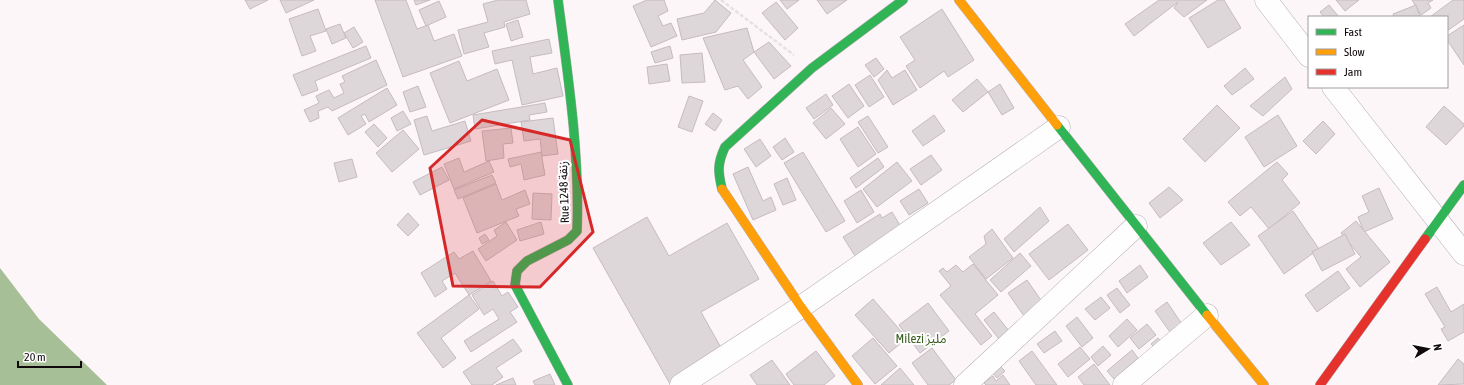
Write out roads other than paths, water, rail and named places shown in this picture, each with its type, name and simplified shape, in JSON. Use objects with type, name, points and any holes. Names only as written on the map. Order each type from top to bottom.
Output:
[{"type":"street","name":"Rue 1248 زنقة","points":[[558,0],[570,89],[578,202],[577,231],[568,240],[527,261],[517,271],[515,285],[568,385]]},
{"type":"street","points":[[858,385],[801,307],[722,190],[718,160],[725,147],[812,68],[903,0]]},
{"type":"street","points":[[959,0],[1206,315],[1264,385]]},
{"type":"street","points":[[1266,0],[1308,55]]},
{"type":"street","points":[[1334,88],[1464,254]]},
{"type":"street","points":[[696,381],[1058,127]]},
{"type":"street","points":[[1320,385],[1464,185]]},
{"type":"street","points":[[965,385],[1136,226]]},
{"type":"street","points":[[1124,385],[1206,315]]},
{"type":"district","name":"Milezi مليز","points":[[921,338]]}]
